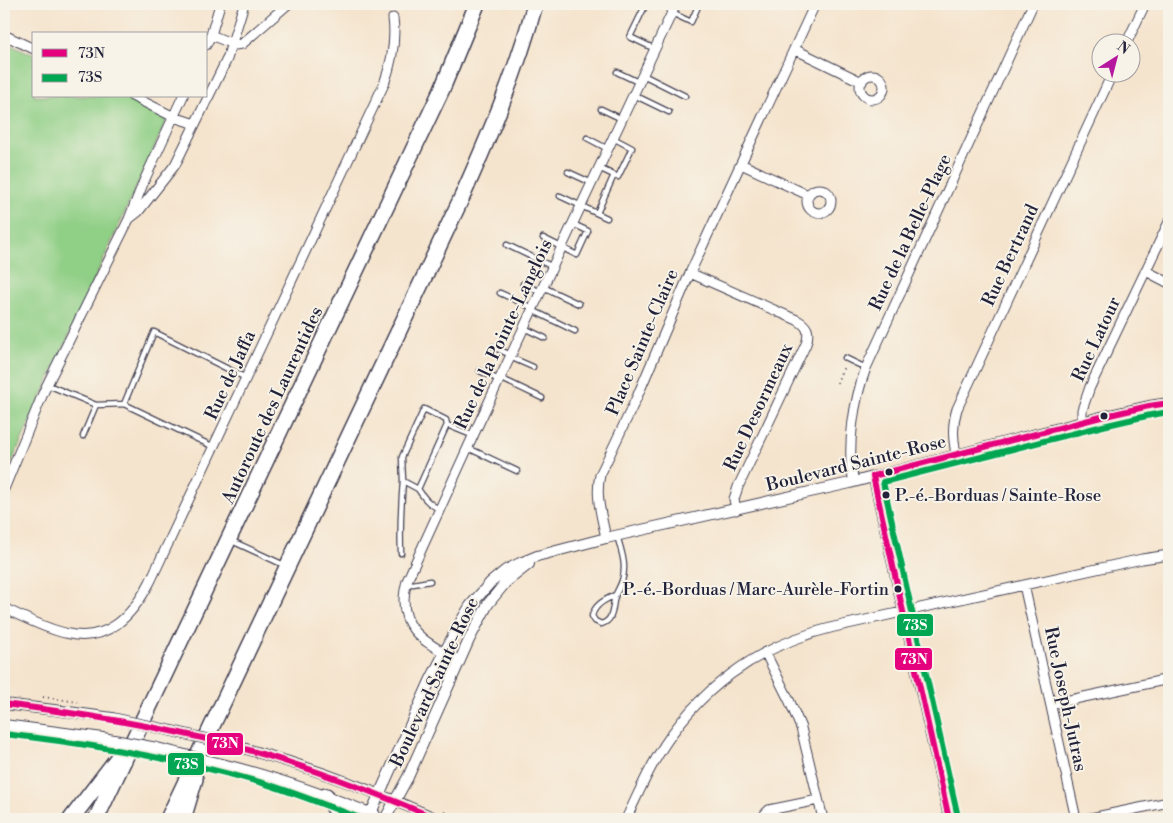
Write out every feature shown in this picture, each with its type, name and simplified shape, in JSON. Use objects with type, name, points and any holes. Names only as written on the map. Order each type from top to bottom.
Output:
[{"type":"highway","name":"Autoroute des Laurentides","points":[[96,819],[442,89],[477,4]]},
{"type":"highway","points":[[168,819],[482,154],[504,100],[527,34],[535,4]]},
{"type":"highway","points":[[71,819],[140,728]]},
{"type":"highway","points":[[184,819],[208,734]]},
{"type":"highway","points":[[326,796],[342,819]]},
{"type":"street","points":[[208,41],[220,4]]},
{"type":"street","points":[[208,98],[227,59],[244,4]]},
{"type":"street","points":[[211,35],[231,44],[242,44],[288,4]]},
{"type":"street","name":"Rue de la Pointe-Langlois","points":[[460,661],[420,637],[407,619],[403,604],[407,583],[500,379],[676,4]]},
{"type":"street","name":"Place Sainte-Claire","points":[[606,538],[599,502],[598,487],[600,475],[637,397],[690,273],[815,4]]},
{"type":"street","name":"Rue de la Belle-Plage","points":[[854,482],[851,444],[859,392],[866,368],[1033,4]]},
{"type":"street","points":[[1132,32],[1145,4]]},
{"type":"street","name":"Rue de Jaffa","points":[[4,608],[50,628],[72,634],[94,634],[107,630],[120,622],[134,608],[144,592],[214,447],[384,84],[392,58],[394,18]]},
{"type":"street","points":[[4,34],[32,48]]},
{"type":"street","points":[[794,49],[862,82]]},
{"type":"street","name":"Rue Bertrand","points":[[956,454],[952,432],[957,409],[1108,82]]},
{"type":"street","points":[[136,98],[174,117],[195,124]]},
{"type":"street","points":[[4,489],[48,385],[129,219],[144,181],[182,98]]},
{"type":"street","points":[[129,219],[138,212],[175,165],[208,98]]},
{"type":"street","points":[[741,164],[808,195]]},
{"type":"street","name":"Rue Latour","points":[[1082,422],[1082,410],[1090,387],[1169,222]]},
{"type":"street","points":[[1146,271],[1169,283]]},
{"type":"street","name":"Rue Desormeaux","points":[[690,273],[797,320],[805,325],[808,332],[806,344],[738,487],[734,499],[736,510]]},
{"type":"street","name":"Boulevard Sainte-Rose","points":[[379,818],[430,681],[470,606],[490,583],[506,570],[550,553],[606,538],[854,482],[1082,422],[1169,403]]},
{"type":"street","points":[[873,476],[949,819]]},
{"type":"street","name":"Boulevard Sainte-Rose","points":[[379,818],[388,797],[412,769],[486,608],[499,588],[512,576],[528,564],[550,553]]},
{"type":"street","points":[[626,819],[656,759],[680,722],[717,685],[765,652],[812,633],[1024,585],[1169,555]]},
{"type":"street","name":"Rue Joseph-Jutras","points":[[1024,585],[1076,819]]},
{"type":"street","points":[[765,652],[801,728],[823,819]]},
{"type":"street","points":[[1050,704],[1169,679]]},
{"type":"street","points":[[4,704],[112,718],[232,745],[310,768],[388,797],[437,819]]},
{"type":"street","points":[[4,725],[103,738],[166,750],[274,778],[326,796],[379,818]]},
{"type":"street","points":[[762,819],[769,810],[818,800]]},
{"type":"street","points":[[1086,819],[1169,802]]},
{"type":"lane","points":[[646,4],[630,37],[655,49]]},
{"type":"lane","points":[[672,13],[691,22],[699,4]]},
{"type":"lane","points":[[617,72],[685,96]]},
{"type":"lane","points":[[634,95],[669,112]]},
{"type":"lane","points":[[601,108],[622,119]]},
{"type":"lane","points":[[587,138],[608,149]]},
{"type":"lane","points":[[599,168],[618,177],[632,148],[614,138]]},
{"type":"lane","points":[[568,172],[592,183]]},
{"type":"lane","points":[[597,213],[614,175]]},
{"type":"lane","points":[[560,196],[607,218]]},
{"type":"lane","points":[[543,238],[576,255],[588,231],[573,224]]},
{"type":"lane","points":[[507,245],[553,267]]},
{"type":"lane","points":[[523,284],[579,304]]},
{"type":"lane","points":[[500,293],[575,331]]},
{"type":"lane","points":[[524,328],[545,338]]},
{"type":"lane","points":[[124,404],[154,332],[246,378]]},
{"type":"lane","points":[[492,347],[533,367]]},
{"type":"lane","points":[[845,358],[866,368]]},
{"type":"lane","points":[[480,371],[542,398]]},
{"type":"lane","points":[[48,385],[96,405],[124,404],[214,447]]},
{"type":"lane","points":[[83,436],[96,405]]},
{"type":"lane","points":[[401,553],[400,512],[404,481],[402,457],[424,410],[446,420],[447,424],[474,436]]},
{"type":"lane","points":[[418,489],[447,424]]},
{"type":"lane","points":[[468,448],[517,471]]},
{"type":"lane","points":[[404,481],[418,489],[431,505],[440,509]]},
{"type":"lane","points":[[616,595],[602,601],[596,608],[592,616],[595,621],[601,624],[607,621],[612,613],[616,595],[622,585],[623,555],[617,536]]},
{"type":"lane","points":[[229,540],[287,567]]},
{"type":"lane","points":[[407,583],[413,584],[430,581]]},
{"type":"path","points":[[837,384],[846,364]]},
{"type":"green space","points":[[4,41],[32,54],[32,98],[127,98],[168,117],[4,479]]},
{"type":"transit line","name":"73N","points":[[949,819],[873,476],[1101,417],[1169,403]]},
{"type":"transit line","name":"73S","points":[[958,817],[883,482],[1103,426],[1169,412]]},
{"type":"transit line","name":"73N","points":[[4,704],[114,720],[251,750],[332,777],[437,819]]},
{"type":"transit line","name":"73S","points":[[4,734],[103,748],[201,767],[266,784],[362,819]]},
{"type":"place","name":"P.-é.-Borduas / Sainte-Rose","points":[[886,495]]},
{"type":"place","name":"P.-é.-Borduas / Marc-Aurèle-Fortin","points":[[898,589]]}]
